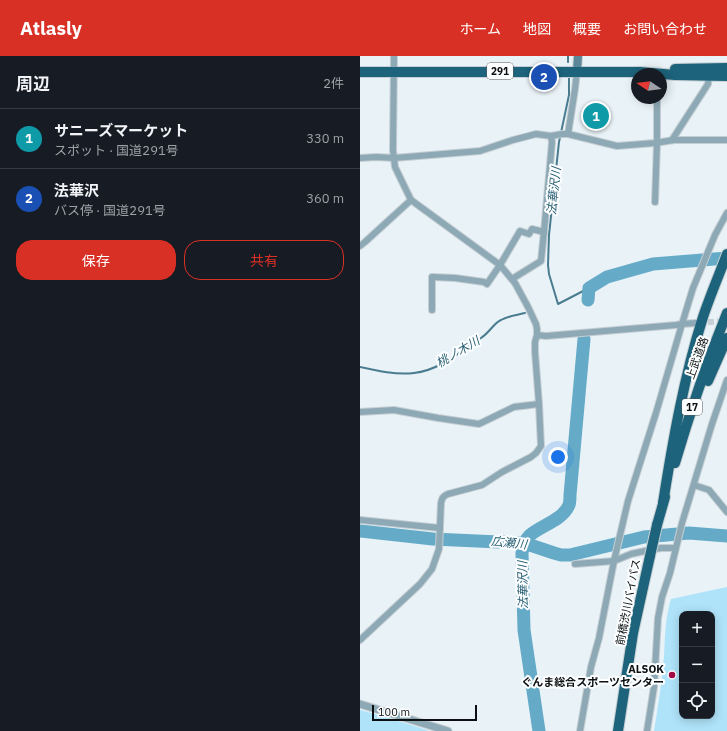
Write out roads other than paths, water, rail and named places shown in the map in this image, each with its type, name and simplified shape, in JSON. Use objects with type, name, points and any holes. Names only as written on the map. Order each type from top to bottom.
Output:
[{"type":"highway","name":"291","points":[[667,69],[727,68]]},
{"type":"highway","name":"291","points":[[360,72],[631,72]]},
{"type":"highway","name":"291","points":[[667,75],[727,76]]},
{"type":"highway","points":[[663,502],[674,436],[683,394],[703,317],[727,254]]},
{"type":"highway","name":"上武道路","points":[[663,502],[696,396],[727,314]]},
{"type":"highway","points":[[663,502],[682,456],[705,386],[727,338]]},
{"type":"highway","name":"前橋渋川バイパス","points":[[618,731],[633,633],[663,502]]},
{"type":"main road","points":[[577,71],[578,56]]},
{"type":"street","points":[[360,640],[427,576],[435,563],[440,544],[441,499],[448,494],[482,485],[509,468],[531,457],[542,446],[535,352],[537,335],[536,324],[515,283],[500,265],[411,200],[395,167],[393,150],[394,56]]},
{"type":"street","points":[[568,134],[577,71]]},
{"type":"street","points":[[672,140],[708,84],[709,76]]},
{"type":"street","points":[[655,202],[657,104]]},
{"type":"street","points":[[360,158],[394,158],[480,151],[536,134],[551,136],[568,134],[617,146],[657,143],[672,140],[727,140]]},
{"type":"street","points":[[512,279],[541,261],[552,142],[551,136]]},
{"type":"street","points":[[360,246],[411,200]]},
{"type":"street","points":[[580,731],[591,667],[599,638],[628,501],[694,288],[711,245],[727,213]]},
{"type":"street","points":[[432,310],[432,278],[455,278],[484,282],[487,284],[520,231],[529,234],[532,229],[544,232]]},
{"type":"street","points":[[537,335],[546,336],[696,323]]},
{"type":"street","points":[[647,731],[654,687],[658,618],[682,523],[727,380]]},
{"type":"street","points":[[360,412],[394,410],[479,424],[514,407],[539,404]]},
{"type":"street","points":[[694,485],[709,490],[727,512]]},
{"type":"street","points":[[360,520],[440,530]]},
{"type":"street","points":[[575,564],[615,558],[661,548],[675,548]]},
{"type":"street","points":[[360,704],[448,731]]},
{"type":"waterway","name":"法華沢川","points":[[568,56],[568,62]]},
{"type":"waterway","name":"法華沢川","points":[[569,78],[569,95],[559,142],[549,235],[548,265],[549,274],[558,304],[589,288]]},
{"type":"waterway","name":"桃ノ木川","points":[[588,300],[589,288],[607,277],[653,264],[727,258]]},
{"type":"waterway","name":"桃ノ木川","points":[[360,367],[394,373],[414,373],[429,370],[450,359],[480,339],[487,334],[498,321],[525,313]]},
{"type":"waterway","name":"法華沢川","points":[[539,731],[524,630],[522,553],[523,546],[527,538],[556,519],[566,510],[569,505],[584,339]]},
{"type":"waterway","name":"広瀬川","points":[[360,531],[433,539],[524,543],[561,555],[570,555],[644,537],[689,533],[727,536]]},
{"type":"tunnel","points":[[699,323],[725,321]]},
{"type":"place","name":"法華沢","points":[[544,77]]},
{"type":"place","name":"サニーズマーケット","points":[[596,116]]},
{"type":"place","name":"ALSOK ぐんま総合スポーツセンター","points":[[672,675]]}]
